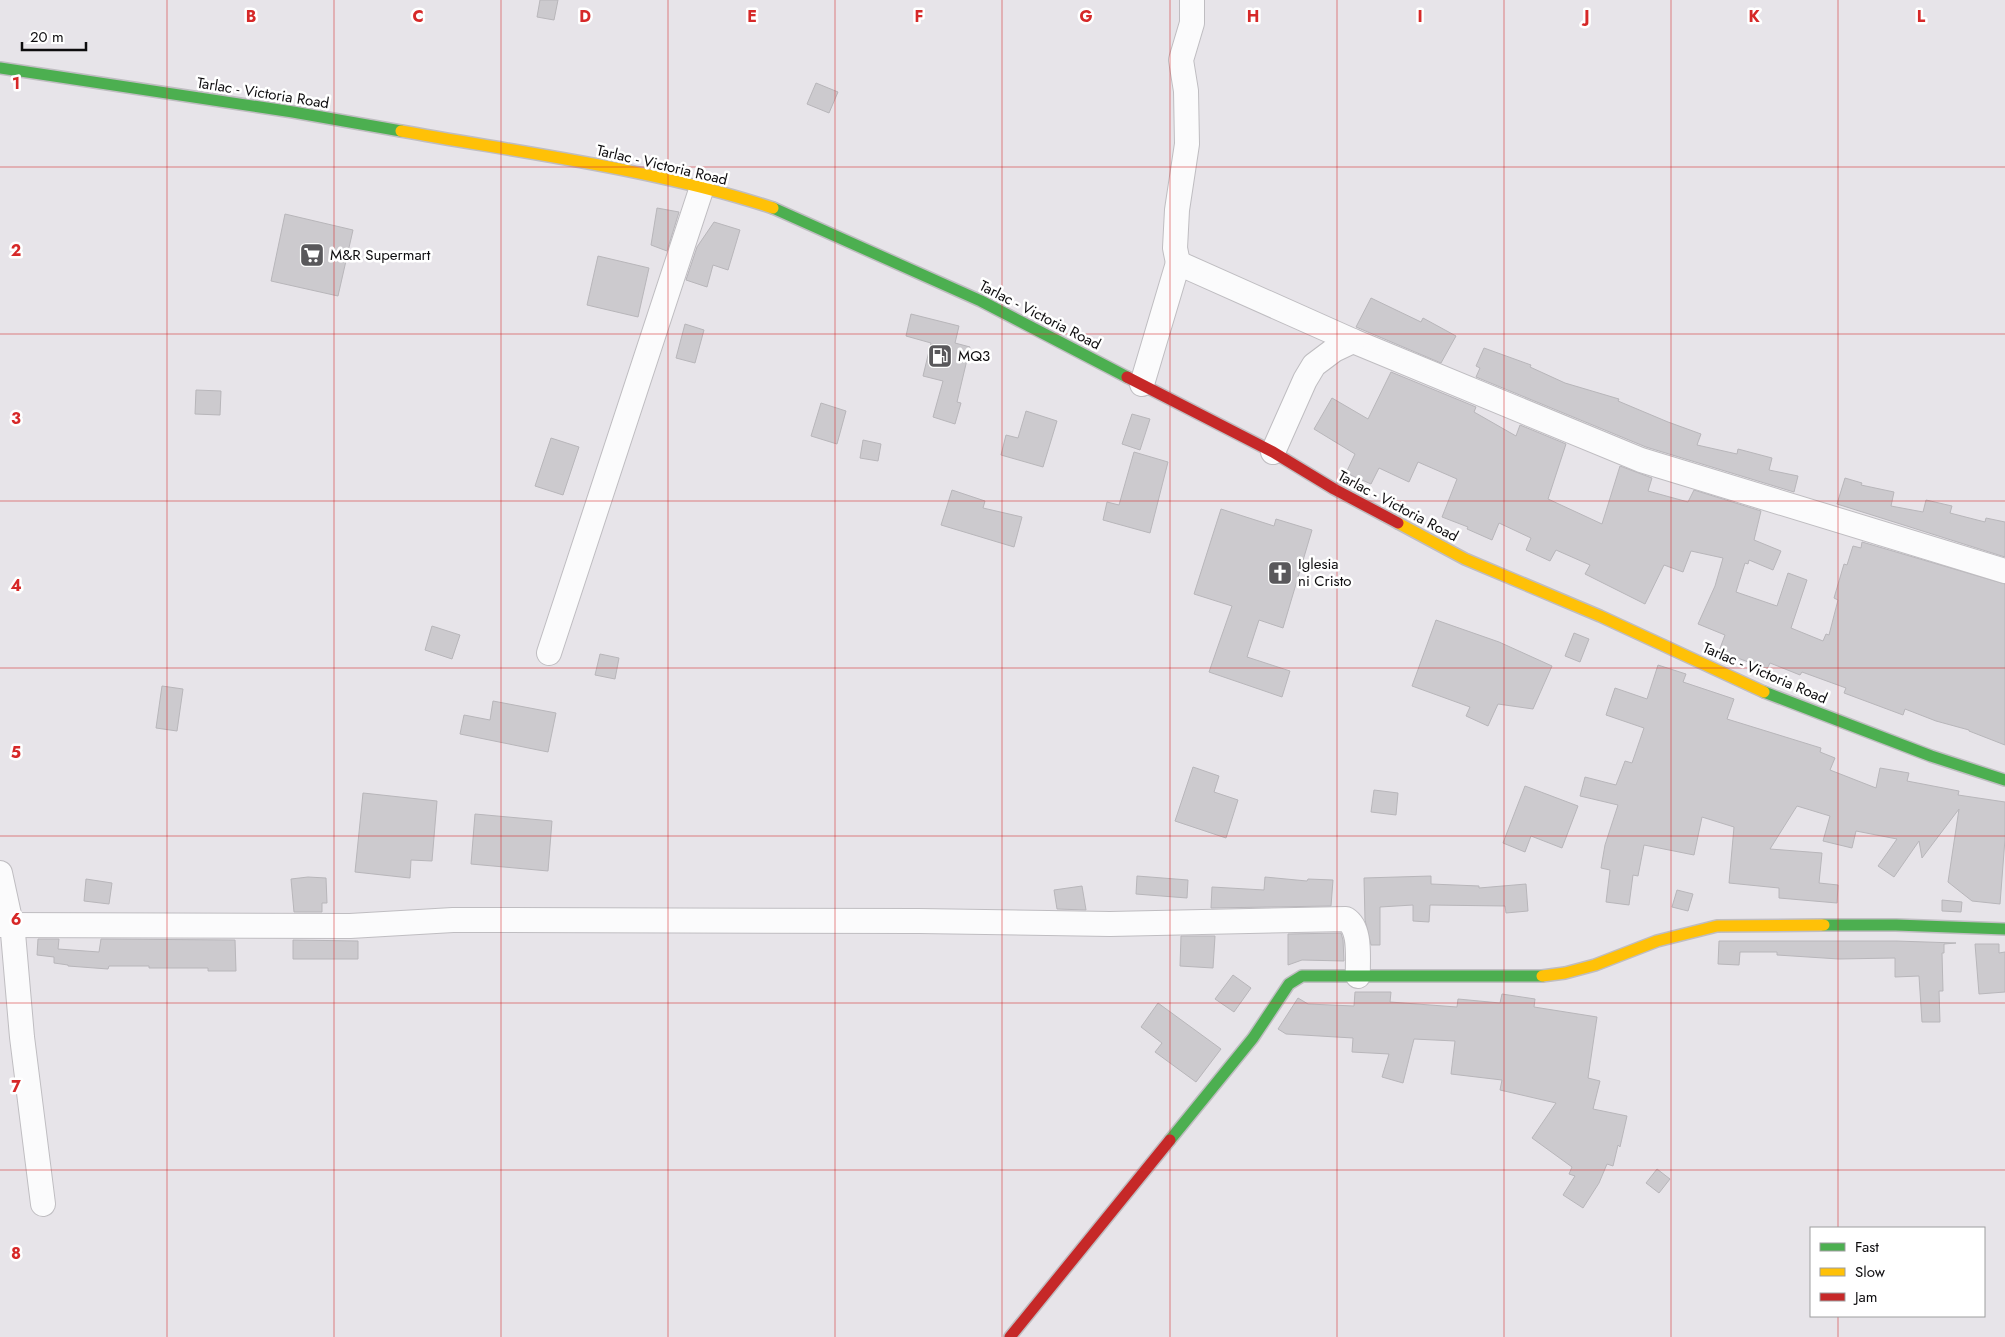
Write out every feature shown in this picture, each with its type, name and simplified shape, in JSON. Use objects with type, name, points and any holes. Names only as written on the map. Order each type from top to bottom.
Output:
[{"type":"main road","name":"Tarlac - Victoria Road","points":[[0,68],[293,112],[621,170],[702,187],[772,208],[981,301],[1273,452],[1334,489],[1465,559],[1600,616],[1769,694],[1931,756],[2005,780]]},
{"type":"main road","points":[[1010,1337],[1253,1038],[1289,984],[1296,978],[1302,976],[1538,977],[1565,973],[1595,965],[1657,941],[1717,926],[1730,925],[1896,925],[2005,928]]},
{"type":"street","points":[[1142,384],[1178,263],[1176,210],[1187,144],[1186,91],[1181,60],[1192,23],[1192,0]]},
{"type":"street","points":[[549,653],[702,187]]},
{"type":"street","points":[[1178,263],[1353,341],[1641,460],[2005,571]]},
{"type":"street","points":[[1273,452],[1305,380],[1314,365],[1334,350],[1353,341]]},
{"type":"street","points":[[0,874],[8,975],[22,1037],[43,1204]]},
{"type":"street","points":[[5,925],[340,926],[453,920],[919,921],[1110,924],[1346,920],[1351,922],[1356,933],[1358,976]]},
{"type":"building","points":[[540,0],[558,0],[554,20],[537,17]]},
{"type":"building","points":[[816,83],[838,92],[829,113],[807,104]]},
{"type":"building","points":[[657,208],[679,212],[667,251],[651,245]]},
{"type":"building","name":"M&R Supermart","points":[[285,214],[353,230],[338,296],[271,281]]},
{"type":"building","points":[[714,222],[740,230],[728,270],[713,265],[707,287],[686,280],[697,247]]},
{"type":"building","points":[[598,256],[649,268],[638,317],[587,305]]},
{"type":"building","points":[[1371,298],[1421,322],[1423,318],[1456,336],[1441,363],[1356,327]]},
{"type":"building","points":[[911,314],[959,326],[955,343],[970,347],[957,402],[961,403],[955,424],[933,417],[943,381],[923,376],[931,343],[906,336]]},
{"type":"building","points":[[685,324],[704,330],[695,363],[676,358]]},
{"type":"building","points":[[1484,348],[1531,365],[1530,367],[1565,383],[1619,399],[1618,401],[1701,434],[1697,445],[1737,454],[1738,449],[1772,458],[1769,470],[1798,476],[1794,492],[1646,447],[1476,377],[1480,368],[1476,366]]},
{"type":"building","points":[[1391,372],[1476,407],[1474,412],[1516,436],[1520,425],[1566,444],[1548,499],[1602,524],[1620,466],[1652,478],[1648,491],[1688,502],[1694,490],[1761,511],[1754,540],[1781,551],[1773,570],[1749,560],[1748,564],[1745,563],[1736,592],[1777,606],[1788,573],[1807,580],[1791,628],[1823,641],[1826,634],[1829,635],[1838,600],[1834,598],[1844,564],[1847,565],[1853,546],[1861,548],[1862,542],[2005,584],[2005,745],[1969,730],[1936,721],[1905,709],[1903,715],[1844,693],[1846,688],[1802,672],[1800,675],[1770,663],[1767,669],[1719,651],[1725,635],[1698,624],[1715,586],[1723,558],[1691,551],[1683,572],[1664,565],[1645,604],[1585,574],[1590,565],[1556,550],[1550,561],[1526,550],[1531,538],[1499,523],[1492,540],[1467,529],[1468,527],[1442,517],[1457,479],[1418,462],[1409,482],[1379,468],[1371,484],[1346,473],[1355,454],[1314,429],[1332,398],[1368,419]]},
{"type":"building","points":[[196,390],[221,391],[220,415],[195,414]]},
{"type":"building","points":[[821,403],[846,411],[837,444],[811,436]]},
{"type":"building","points":[[1026,411],[1057,421],[1043,467],[1001,455],[1006,435],[1018,438]]},
{"type":"building","points":[[1132,414],[1150,419],[1140,450],[1122,444]]},
{"type":"building","points":[[551,438],[579,447],[563,495],[535,486]]},
{"type":"building","points":[[863,440],[881,444],[878,461],[860,458]]},
{"type":"building","points":[[1134,452],[1168,462],[1150,533],[1103,520],[1107,502],[1119,505]]},
{"type":"building","points":[[1845,478],[1862,483],[1861,485],[1894,492],[1891,506],[1923,512],[1926,500],[1952,506],[1950,513],[1985,522],[1986,518],[2005,522],[2005,557],[1837,504]]},
{"type":"building","points":[[952,490],[985,501],[983,508],[1022,517],[1014,547],[941,525]]},
{"type":"building","points":[[1221,509],[1274,526],[1276,519],[1312,530],[1283,628],[1259,620],[1247,657],[1290,671],[1282,697],[1209,672],[1232,606],[1194,594]]},
{"type":"building","points":[[1436,620],[1499,642],[1552,666],[1533,709],[1498,704],[1488,726],[1466,716],[1470,707],[1412,686]]},
{"type":"building","points":[[432,626],[460,635],[452,659],[425,650]]},
{"type":"building","points":[[1574,633],[1589,639],[1580,662],[1565,656]]},
{"type":"building","points":[[600,654],[619,658],[615,679],[595,675]]},
{"type":"building","points":[[1658,665],[1686,674],[1683,682],[1734,699],[1727,719],[1821,748],[1820,752],[1835,758],[1830,770],[1876,788],[1880,768],[1909,773],[1907,781],[1959,791],[1958,795],[2005,802],[2005,839],[2000,904],[1972,901],[1948,882],[1959,809],[1922,858],[1919,841],[1894,877],[1878,866],[1897,839],[1856,831],[1852,848],[1823,841],[1830,816],[1797,806],[1770,849],[1822,853],[1819,883],[1838,885],[1837,903],[1779,898],[1779,888],[1729,883],[1734,827],[1702,817],[1694,855],[1644,845],[1638,876],[1633,875],[1629,905],[1606,902],[1610,870],[1601,868],[1605,845],[1618,805],[1580,796],[1585,777],[1616,785],[1625,761],[1632,763],[1644,728],[1606,715],[1615,688],[1647,699]]},
{"type":"building","points":[[162,686],[183,689],[177,731],[156,728]]},
{"type":"building","points":[[493,701],[556,713],[548,752],[460,734],[464,715],[490,720]]},
{"type":"building","points":[[1193,767],[1219,776],[1214,792],[1238,800],[1226,838],[1175,821]]},
{"type":"building","points":[[1525,786],[1578,806],[1562,848],[1531,836],[1525,852],[1503,843]]},
{"type":"building","points":[[1374,790],[1398,793],[1396,815],[1371,812]]},
{"type":"building","points":[[363,793],[437,801],[432,861],[411,860],[410,878],[355,872]]},
{"type":"building","points":[[475,814],[552,821],[548,871],[471,864]]},
{"type":"building","points":[[1137,876],[1188,880],[1187,898],[1136,894]]},
{"type":"building","points":[[1431,876],[1431,884],[1479,886],[1479,888],[1526,884],[1528,911],[1506,913],[1505,906],[1430,905],[1429,922],[1413,921],[1413,905],[1380,907],[1380,945],[1371,945],[1365,920],[1364,878]]},
{"type":"building","points":[[308,877],[326,878],[327,903],[322,903],[322,912],[294,912],[291,879]]},
{"type":"building","points":[[1265,877],[1307,881],[1308,879],[1333,880],[1331,906],[1211,908],[1212,887],[1264,890]]},
{"type":"building","points":[[86,879],[112,883],[109,904],[84,901]]},
{"type":"building","points":[[1082,886],[1086,910],[1057,909],[1054,890]]},
{"type":"building","points":[[1677,890],[1693,894],[1688,911],[1672,907]]},
{"type":"building","points":[[1942,900],[1962,902],[1961,912],[1942,911]]},
{"type":"building","points":[[1341,933],[1344,961],[1302,960],[1288,965],[1288,934]]},
{"type":"building","points":[[1181,936],[1215,936],[1213,968],[1180,966]]},
{"type":"building","points":[[38,939],[59,939],[58,949],[99,952],[101,939],[235,940],[236,971],[208,971],[208,968],[149,968],[149,966],[109,966],[108,969],[68,966],[54,963],[54,957],[37,955]]},
{"type":"building","points":[[293,940],[358,941],[358,959],[293,959]]},
{"type":"building","points":[[1719,941],[1956,943],[1944,944],[1944,953],[1942,953],[1943,991],[1939,991],[1940,1022],[1922,1022],[1919,976],[1895,977],[1895,958],[1839,959],[1777,955],[1777,952],[1740,952],[1739,965],[1718,964]]},
{"type":"building","points":[[1975,944],[1999,944],[1999,953],[2005,952],[2005,992],[1979,994]]},
{"type":"building","points":[[1233,975],[1251,988],[1234,1012],[1215,999]]},
{"type":"building","points":[[1355,992],[1391,992],[1390,1002],[1457,1007],[1458,999],[1500,1003],[1502,994],[1535,999],[1534,1007],[1597,1017],[1588,1078],[1600,1081],[1593,1109],[1627,1116],[1620,1147],[1618,1145],[1613,1166],[1607,1164],[1599,1183],[1583,1208],[1563,1195],[1575,1176],[1569,1174],[1572,1167],[1532,1138],[1556,1103],[1500,1090],[1502,1080],[1451,1074],[1455,1041],[1414,1039],[1403,1083],[1382,1077],[1389,1054],[1352,1052],[1353,1038],[1286,1034],[1278,1029],[1298,998],[1308,1004],[1354,1006]]},
{"type":"building","points":[[1158,1003],[1221,1049],[1196,1082],[1155,1052],[1162,1043],[1141,1027]]},
{"type":"building","points":[[1657,1169],[1670,1179],[1659,1193],[1646,1183]]},
{"type":"traffic: fast","points":[[0,68],[293,112],[401,131]]},
{"type":"traffic: fast","points":[[773,208],[981,301],[1127,377]]},
{"type":"traffic: fast","points":[[1764,692],[1931,756],[2005,780]]},
{"type":"traffic: fast","points":[[1824,925],[1896,925],[2005,929]]},
{"type":"traffic: fast","points":[[1170,1140],[1253,1038],[1289,984],[1302,976],[1542,976]]},
{"type":"traffic: slow","points":[[401,131],[636,172],[728,194],[773,208]]},
{"type":"traffic: slow","points":[[1398,523],[1465,559],[1600,616],[1764,692]]},
{"type":"traffic: slow","points":[[1542,976],[1565,973],[1595,965],[1657,941],[1717,926],[1824,925]]},
{"type":"traffic: jam","points":[[1127,377],[1273,452],[1334,489],[1398,523]]},
{"type":"traffic: jam","points":[[1010,1337],[1170,1140]]},
{"type":"place","name":"M&R Supermart","points":[[312,255]]},
{"type":"place","name":"MQ3","points":[[940,356]]},
{"type":"place","name":"Iglesia ni Cristo","points":[[1280,573]]}]
